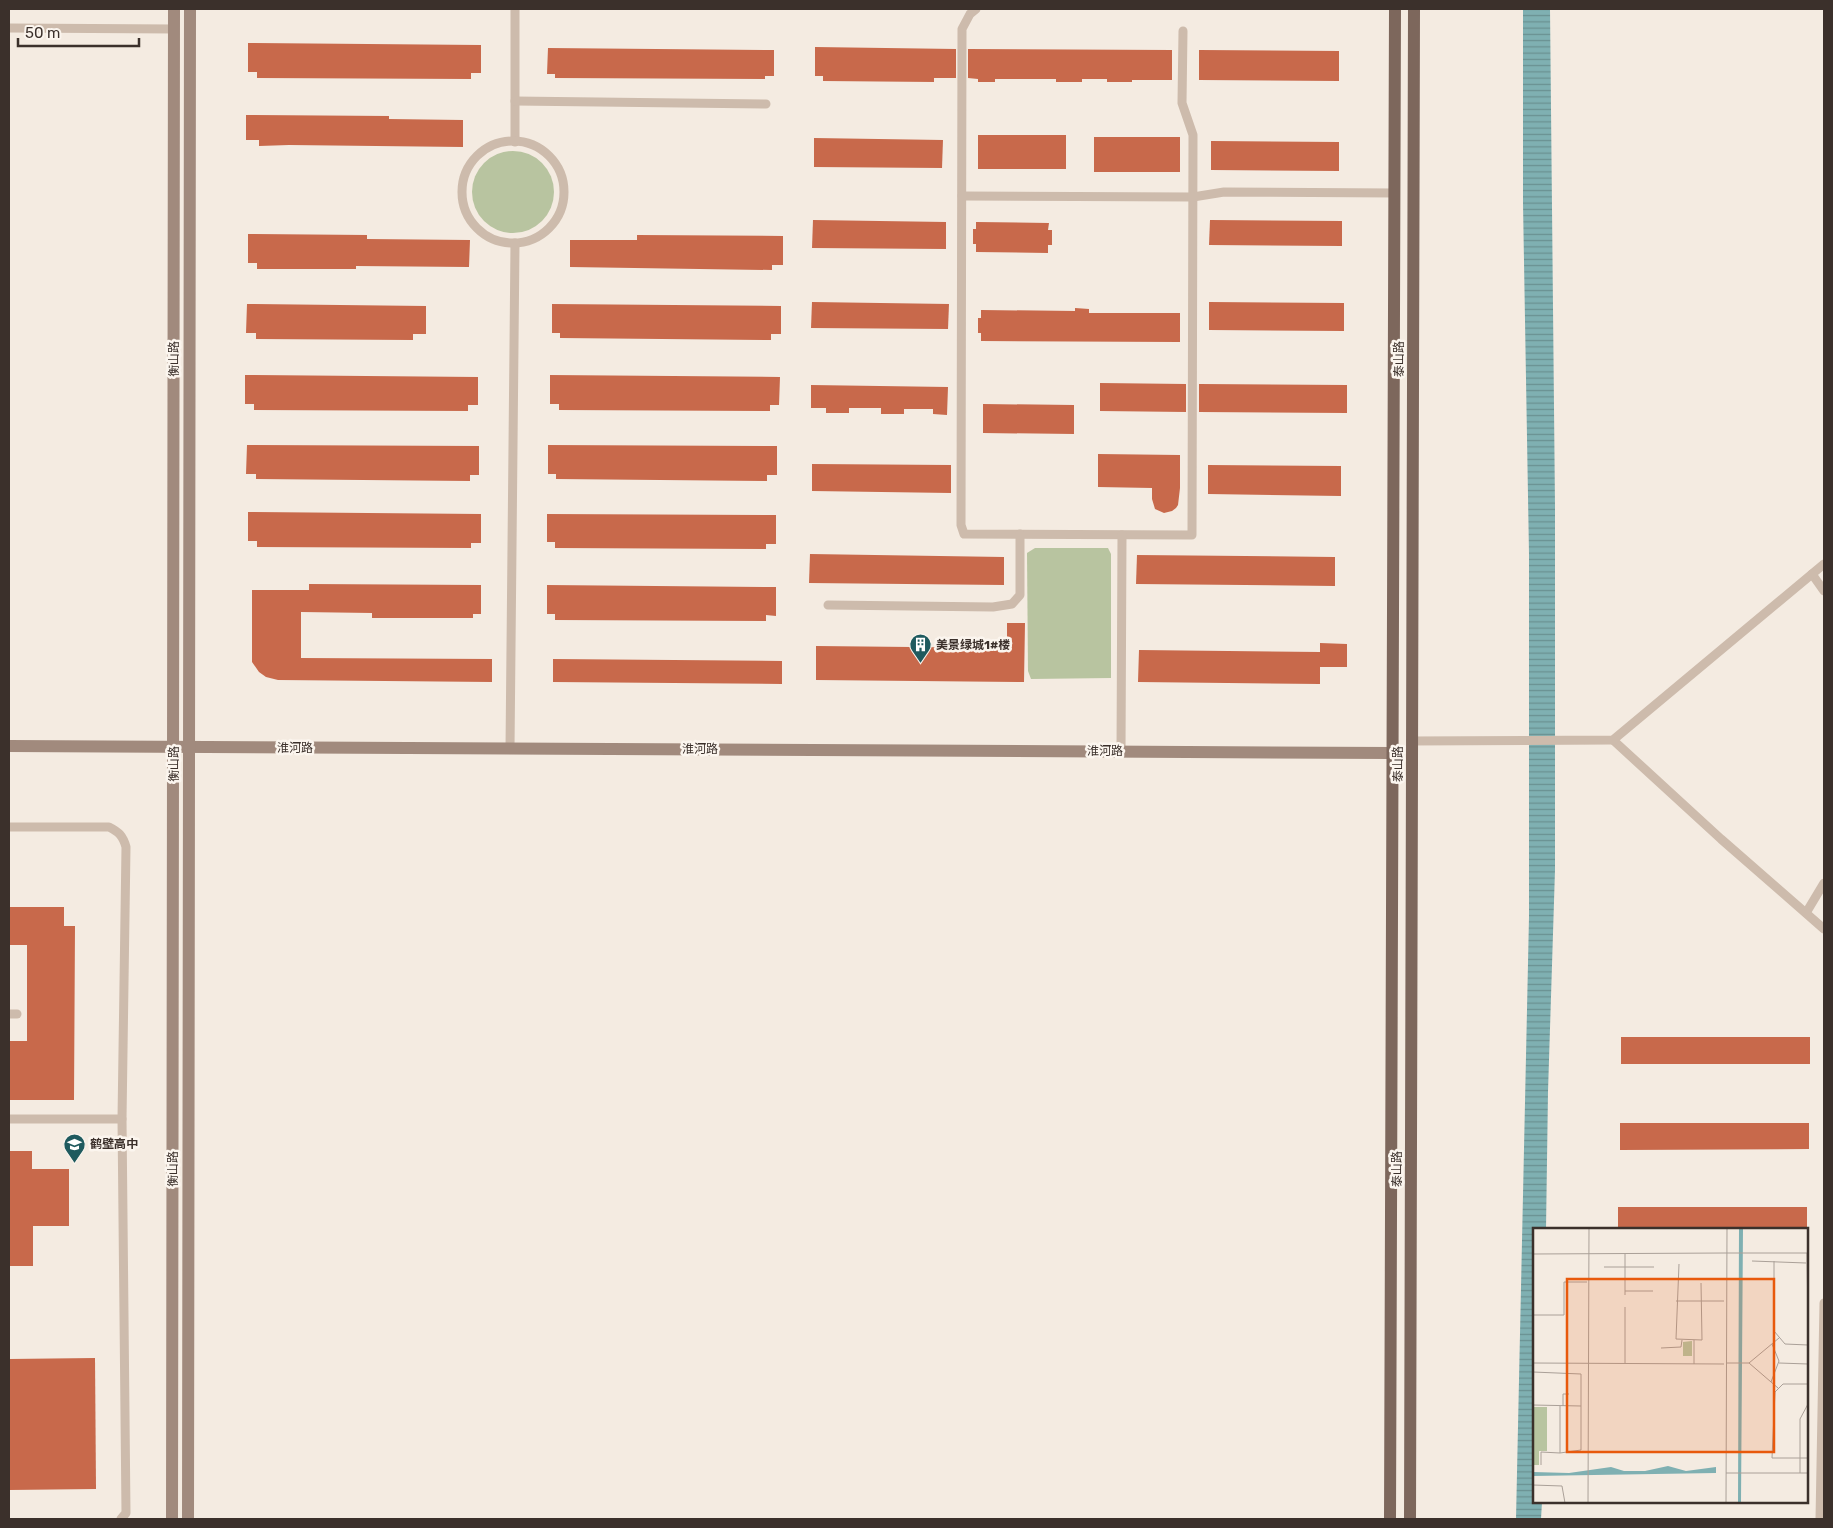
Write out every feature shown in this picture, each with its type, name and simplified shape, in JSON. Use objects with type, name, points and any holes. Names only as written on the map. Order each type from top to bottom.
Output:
[{"type":"main road","name":"泰山路","points":[[1390,1519],[1395,9]]},
{"type":"main road","name":"泰山路","points":[[1410,1519],[1414,9]]},
{"type":"street","name":"衡山路","points":[[172,1519],[174,9]]},
{"type":"street","name":"衡山路","points":[[188,1519],[190,9]]},
{"type":"street","name":"淮河路","points":[[9,746],[1392,753]]},
{"type":"lane","points":[[515,9],[515,142]]},
{"type":"lane","points":[[976,9],[970,14],[962,29],[961,525],[964,534],[1192,535],[1193,135],[1182,103],[1183,31]]},
{"type":"lane","points":[[9,28],[174,29]]},
{"type":"lane","points":[[515,101],[766,104]]},
{"type":"lane","points":[[515,142],[535,147],[553,161],[560,176],[564,192],[559,213],[553,224],[534,238],[515,243],[487,237],[470,220],[464,209],[462,198],[465,174],[477,156],[494,145],[515,142]]},
{"type":"lane","points":[[962,196],[1193,198],[1224,192],[1394,193]]},
{"type":"lane","points":[[510,749],[515,243]]},
{"type":"lane","points":[[828,605],[993,607],[1012,604],[1020,595],[1020,534]]},
{"type":"lane","points":[[1121,751],[1122,535]]},
{"type":"lane","points":[[1412,740],[1613,740],[1824,564]]},
{"type":"lane","points":[[1812,574],[1824,591]]},
{"type":"lane","points":[[1613,740],[1721,839],[1824,929]]},
{"type":"lane","points":[[9,827],[109,827],[118,832],[126,847],[122,1118],[126,1513],[121,1519]]},
{"type":"lane","points":[[1806,913],[1824,883]]},
{"type":"lane","points":[[9,1118],[122,1118]]},
{"type":"lane","points":[[1820,1519],[1824,1303]]},
{"type":"green space","points":[[505,151],[521,151],[536,158],[547,169],[554,184],[551,208],[542,221],[521,233],[505,233],[490,226],[479,215],[472,200],[472,184],[479,169],[490,158]]},
{"type":"green space","points":[[1035,548],[1108,548],[1111,554],[1111,678],[1031,679],[1028,671],[1027,553]]},
{"type":"water","points":[[1523,9],[1550,9],[1555,506],[1555,870],[1546,1228],[1533,1228],[1533,1503],[1542,1503],[1541,1519],[1516,1519],[1529,917],[1529,554],[1523,203]]},
{"type":"building","points":[[248,43],[481,45],[481,73],[471,73],[471,79],[257,78],[257,72],[248,72]]},
{"type":"building","points":[[815,47],[956,49],[956,78],[934,78],[934,82],[823,81],[823,76],[815,76]]},
{"type":"building","points":[[548,48],[774,50],[774,76],[765,76],[765,79],[555,78],[555,74],[547,74]]},
{"type":"building","points":[[968,49],[1172,50],[1172,80],[1107,82],[1107,79],[1082,79],[1082,82],[1056,82],[1056,79],[995,79],[995,82],[978,82],[978,79],[968,78]]},
{"type":"building","points":[[1199,50],[1339,51],[1339,81],[1199,80]]},
{"type":"building","points":[[246,115],[389,116],[389,119],[463,120],[463,147],[259,146],[259,140],[246,140]]},
{"type":"building","points":[[978,135],[1066,135],[1066,169],[978,169]]},
{"type":"building","points":[[1094,137],[1180,137],[1180,172],[1094,172]]},
{"type":"building","points":[[814,138],[943,140],[942,168],[814,167]]},
{"type":"building","points":[[1211,141],[1339,142],[1339,171],[1211,170]]},
{"type":"building","points":[[813,220],[946,222],[946,249],[812,248]]},
{"type":"building","points":[[1210,220],[1342,221],[1342,246],[1209,245]]},
{"type":"building","points":[[976,222],[1049,223],[1048,230],[1052,230],[1052,245],[1048,245],[1048,253],[976,252],[976,244],[973,244],[973,229],[976,229]]},
{"type":"building","points":[[248,234],[367,235],[367,239],[470,240],[469,267],[356,266],[356,269],[257,269],[257,263],[248,263]]},
{"type":"building","points":[[637,235],[783,236],[783,265],[772,265],[772,270],[570,267],[570,240],[637,240]]},
{"type":"building","points":[[812,302],[949,304],[948,329],[811,328]]},
{"type":"building","points":[[1209,302],[1344,303],[1344,331],[1209,330]]},
{"type":"building","points":[[247,304],[426,306],[426,334],[413,334],[413,340],[256,339],[256,333],[246,333]]},
{"type":"building","points":[[552,304],[781,306],[781,334],[771,334],[771,340],[560,338],[560,333],[552,333]]},
{"type":"building","points":[[1075,308],[1089,309],[1089,313],[1180,313],[1180,342],[981,341],[981,333],[978,333],[978,318],[981,318],[981,310],[1075,311]]},
{"type":"building","points":[[245,375],[478,377],[478,405],[468,405],[468,411],[254,410],[254,404],[245,404]]},
{"type":"building","points":[[550,375],[780,377],[779,405],[770,405],[770,411],[559,410],[559,404],[550,404]]},
{"type":"building","points":[[1100,383],[1186,384],[1186,412],[1100,411]]},
{"type":"building","points":[[1199,384],[1347,385],[1347,413],[1199,412]]},
{"type":"building","points":[[811,385],[948,387],[947,415],[933,414],[933,409],[904,409],[904,414],[881,414],[881,408],[849,408],[849,413],[826,413],[826,408],[811,408]]},
{"type":"building","points":[[983,404],[1074,405],[1074,434],[983,433]]},
{"type":"building","points":[[247,445],[479,446],[479,475],[470,475],[470,481],[256,479],[256,474],[246,474]]},
{"type":"building","points":[[548,445],[777,446],[777,475],[767,475],[767,481],[556,479],[556,474],[548,474]]},
{"type":"building","points":[[1098,454],[1180,455],[1178,505],[1172,511],[1164,513],[1155,509],[1152,499],[1152,488],[1098,487]]},
{"type":"building","points":[[812,464],[951,465],[951,493],[812,491]]},
{"type":"building","points":[[1208,465],[1341,466],[1341,496],[1208,494]]},
{"type":"building","points":[[248,512],[481,514],[481,543],[471,543],[471,548],[257,547],[257,541],[248,541]]},
{"type":"building","points":[[547,514],[776,515],[776,544],[766,544],[766,549],[555,548],[555,542],[547,542]]},
{"type":"building","points":[[810,554],[1004,557],[1004,585],[809,583]]},
{"type":"building","points":[[1137,555],[1335,557],[1335,586],[1136,584]]},
{"type":"building","points":[[309,584],[481,585],[481,614],[473,614],[473,618],[372,618],[372,613],[301,612],[301,658],[492,659],[492,682],[278,680],[266,677],[259,672],[252,662],[252,590],[309,590]]},
{"type":"building","points":[[547,585],[776,587],[776,616],[766,615],[766,621],[555,620],[555,614],[547,614]]},
{"type":"building","name":"美景绿城1#楼","points":[[1007,623],[1025,623],[1024,682],[816,680],[816,646],[1007,648]]},
{"type":"building","points":[[1320,643],[1347,644],[1347,667],[1320,667],[1320,684],[1138,682],[1139,650],[1320,652]]},
{"type":"building","points":[[553,659],[782,661],[782,684],[553,682]]},
{"type":"building","points":[[9,907],[64,907],[64,926],[75,926],[74,1100],[9,1100],[9,1041],[27,1041],[27,945],[9,945]]},
{"type":"building","points":[[1621,1037],[1810,1037],[1810,1064],[1621,1064]]},
{"type":"building","points":[[1620,1123],[1809,1123],[1809,1149],[1620,1150]]},
{"type":"building","points":[[9,1151],[32,1151],[32,1169],[69,1169],[69,1226],[33,1226],[33,1266],[9,1266]]},
{"type":"building","points":[[1618,1207],[1807,1207],[1807,1228],[1618,1228]]},
{"type":"building","points":[[95,1358],[96,1489],[9,1490],[9,1359]]},
{"type":"place","name":"美景绿城1#楼","points":[[920,664]]},
{"type":"place","name":"鹤壁高中","points":[[74,1163]]}]
